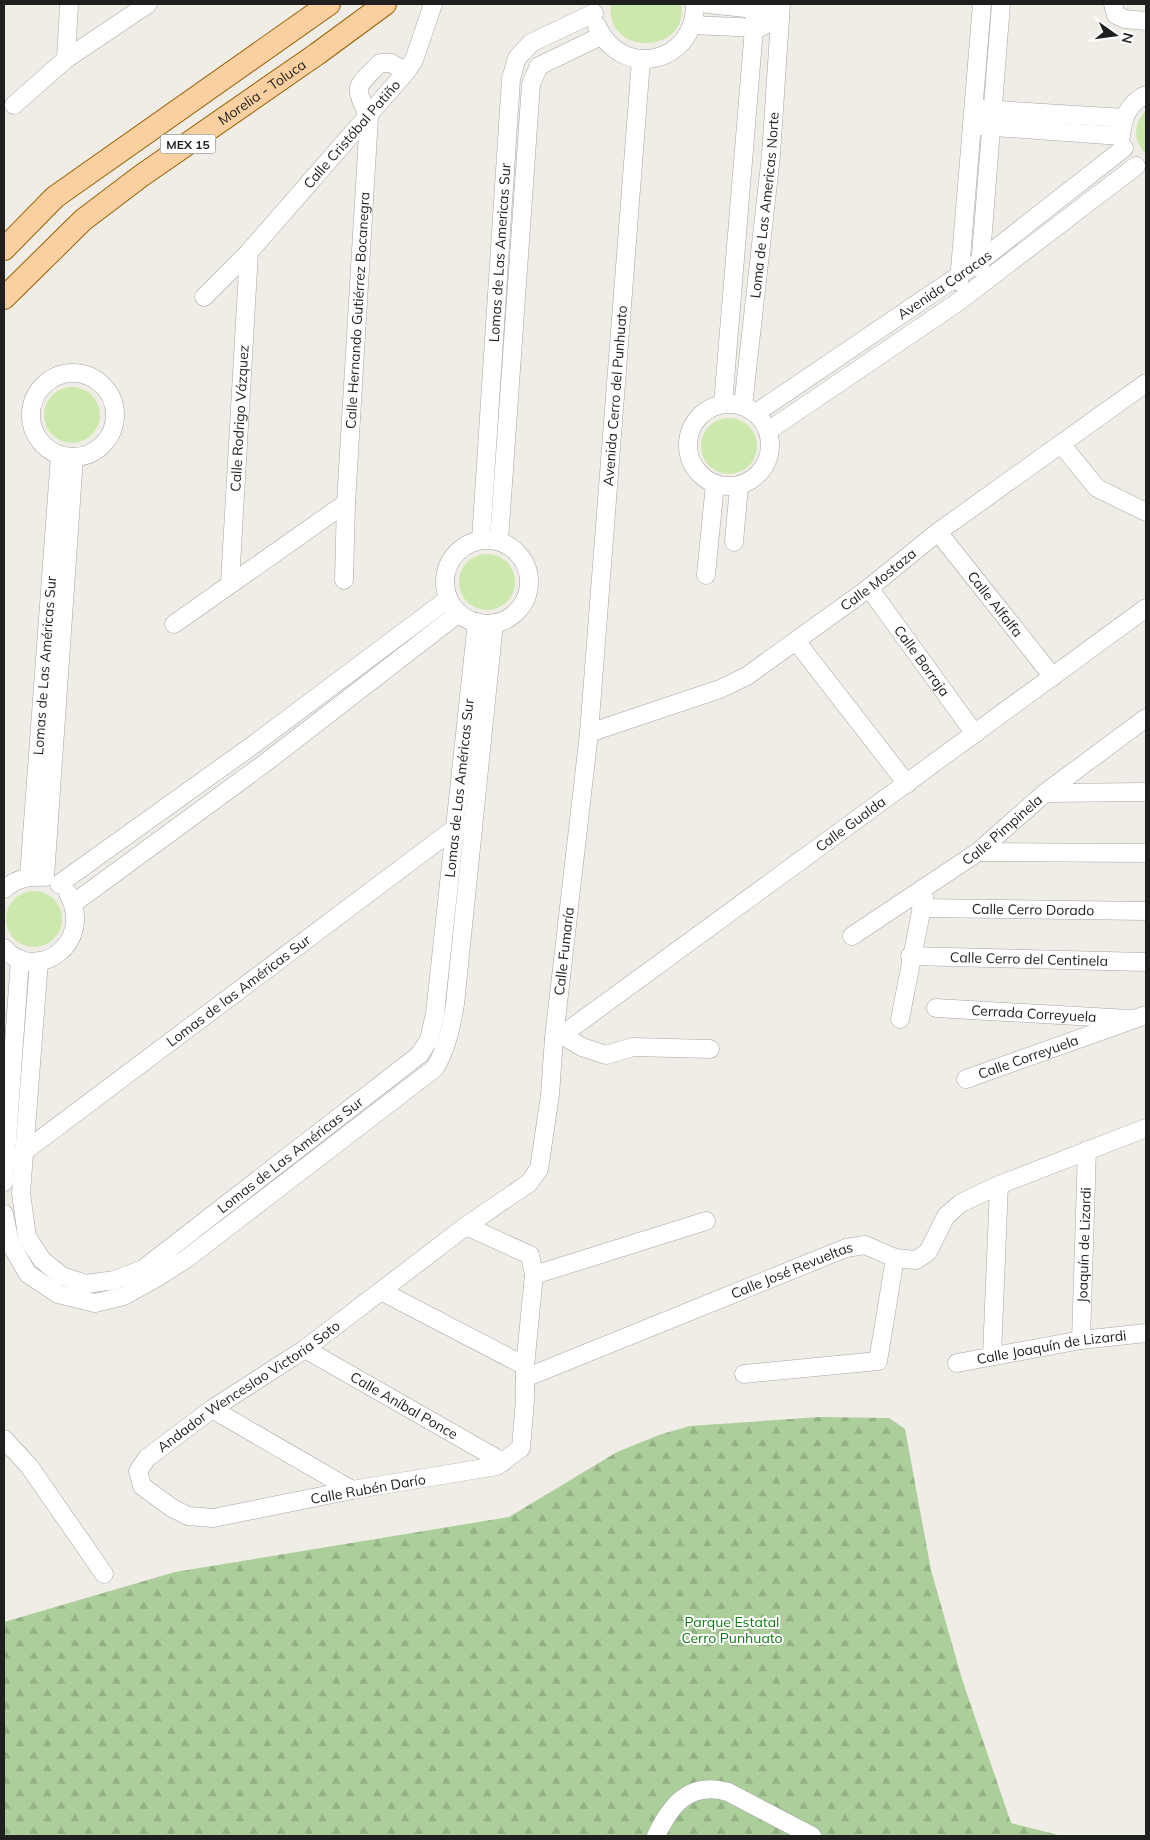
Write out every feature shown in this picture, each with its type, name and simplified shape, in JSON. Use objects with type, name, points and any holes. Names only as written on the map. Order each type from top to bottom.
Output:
[{"type":"main road","name":"MEX 15","points":[[4,249],[55,197],[328,4]]},
{"type":"main road","name":"Morelia - Toluca","points":[[4,298],[84,220],[141,176],[294,70],[385,4]]},
{"type":"street","points":[[66,59],[69,4]]},
{"type":"street","points":[[14,105],[66,59],[148,4]]},
{"type":"street","points":[[297,25],[320,4]]},
{"type":"street","points":[[4,308],[93,222],[244,118],[392,4]]},
{"type":"street","name":"Calle Cristóbal Patiño","points":[[204,298],[249,252],[369,118],[406,72],[414,60],[433,4]]},
{"type":"street","points":[[594,8],[601,36],[612,48],[626,56],[641,60],[658,58],[673,51],[685,40],[692,25],[695,4]]},
{"type":"street","points":[[692,25],[753,28],[765,25],[768,8],[708,4]]},
{"type":"street","points":[[958,302],[971,116],[982,4]]},
{"type":"street","points":[[980,283],[980,261],[1001,4]]},
{"type":"street","points":[[1113,4],[1116,15],[1125,19],[1146,21]]},
{"type":"street","name":"Lomas de Las Americas Sur","points":[[481,540],[511,79],[517,58],[532,43],[594,8]]},
{"type":"street","name":"Loma de Las Americas Norte","points":[[750,409],[778,46],[768,8]]},
{"type":"street","name":"Loma de Las Americas Norte","points":[[723,404],[745,152],[753,28]]},
{"type":"street","name":"Lomas de Las Americas Sur","points":[[499,542],[531,84],[540,66],[601,36]]},
{"type":"street","name":"Avenida Cerro del Punhuato","points":[[589,733],[641,60]]},
{"type":"street","points":[[369,118],[357,93],[358,86],[380,63],[391,64],[406,72]]},
{"type":"street","points":[[1141,170],[1123,142],[1124,118],[1131,106],[1146,94]]},
{"type":"street","points":[[971,116],[1123,142]]},
{"type":"street","name":"Calle Hernando Gutiérrez Bocanegra","points":[[344,580],[346,503],[369,118]]},
{"type":"street","points":[[992,119],[1124,118]]},
{"type":"street","name":"Avenida Caracas","points":[[750,409],[960,276],[1123,142]]},
{"type":"street","points":[[745,152],[771,155]]},
{"type":"street","name":"Avenida Caracas","points":[[768,431],[958,302],[980,283],[1141,170]]},
{"type":"street","name":"Calle Rodrigo Vázquez","points":[[230,584],[249,252]]},
{"type":"street","points":[[496,312],[515,312]]},
{"type":"street","points":[[71,373],[86,375],[99,382],[109,393],[114,407],[114,421],[110,435],[101,447],[88,455],[67,457],[46,449],[37,438],[32,424],[33,402],[45,384],[57,376],[71,373]]},
{"type":"street","name":"Calle Mostaza","points":[[589,733],[720,689],[747,676],[869,588],[938,532],[1146,385]]},
{"type":"street","points":[[723,404],[750,409],[768,431],[770,454],[766,465],[759,474],[739,486],[727,487],[703,478],[694,467],[689,454],[688,441],[692,428],[699,416],[710,408],[723,404]]},
{"type":"street","points":[[1061,444],[1097,488],[1146,512]]},
{"type":"street","name":"Lomas de Las Américas Sur","points":[[45,879],[53,666],[67,457]]},
{"type":"street","points":[[706,575],[715,484]]},
{"type":"street","points":[[734,542],[739,486]]},
{"type":"street","points":[[174,624],[346,503]]},
{"type":"street","name":"Calle Alfalfa","points":[[938,532],[1052,677]]},
{"type":"street","points":[[481,540],[499,542],[510,547],[526,566],[528,590],[516,612],[506,619],[494,623],[477,622],[453,606],[445,586],[446,573],[450,561],[458,551],[469,544],[481,540]]},
{"type":"street","name":"Calle Borraja","points":[[869,588],[975,734]]},
{"type":"street","points":[[4,889],[14,881],[45,879],[253,745],[453,606]]},
{"type":"street","points":[[74,904],[265,763],[453,606]]},
{"type":"street","name":"Calle Gualda","points":[[558,1037],[1146,608]]},
{"type":"street","name":"Lomas de Las Américas Sur","points":[[40,961],[21,1193],[27,1237],[42,1260],[62,1276],[86,1284],[115,1280],[142,1269],[419,1055],[428,1040],[435,1014],[477,622]]},
{"type":"street","name":"Lomas de Las Américas Sur","points":[[4,1214],[10,1243],[28,1274],[58,1294],[95,1303],[124,1296],[158,1277],[435,1068],[444,1054],[451,1031],[494,623]]},
{"type":"street","points":[[796,641],[907,784]]},
{"type":"street","name":"Calle Pimpinela","points":[[852,936],[978,852],[1045,793],[1146,718]]},
{"type":"street","name":"Calle Fumaría","points":[[539,1169],[558,1037],[589,733]]},
{"type":"street","points":[[253,745],[265,763]]},
{"type":"street","points":[[1045,793],[1146,792]]},
{"type":"street","name":"Lomas de las Américas Sur","points":[[4,1174],[25,1152],[454,828],[474,815]]},
{"type":"street","points":[[978,852],[1146,853]]},
{"type":"street","points":[[4,948],[20,959],[40,961],[54,956],[74,934],[76,919],[74,904],[45,879]]},
{"type":"street","points":[[900,1019],[910,956],[927,885]]},
{"type":"street","name":"Calle Cerro Dorado","points":[[921,908],[1146,912]]},
{"type":"street","name":"Calle Cerro del Centinela","points":[[910,956],[1146,962]]},
{"type":"street","points":[[4,1174],[20,959]]},
{"type":"street","name":"Cerrada Correyuela","points":[[936,1008],[1138,1017]]},
{"type":"street","name":"Calle Correyuela","points":[[966,1079],[1138,1017]]},
{"type":"street","points":[[558,1037],[606,1055],[633,1047],[710,1049]]},
{"type":"street","name":"Calle José Revueltas","points":[[525,1372],[846,1248],[865,1245],[895,1258],[916,1260],[928,1252],[946,1216],[961,1203],[999,1185],[1146,1128]]},
{"type":"street","name":"Joaquín de Lizardi","points":[[1082,1340],[1087,1150]]},
{"type":"street","points":[[275,1166],[288,1180]]},
{"type":"street","name":"Andador Wenceslao Victoria Soto","points":[[147,1490],[139,1481],[138,1471],[147,1458],[212,1409],[305,1349],[466,1226],[529,1182],[539,1169]]},
{"type":"street","points":[[992,1355],[999,1185]]},
{"type":"street","points":[[534,1275],[706,1221]]},
{"type":"street","name":"Calle Rubén Darío","points":[[147,1490],[172,1508],[200,1518],[244,1513],[352,1490],[497,1466],[521,1448],[525,1372],[534,1275],[530,1255],[466,1226]]},
{"type":"street","points":[[744,1374],[878,1361],[895,1258]]},
{"type":"street","points":[[381,1291],[525,1372]]},
{"type":"street","name":"Calle Joaquín de Lizardi","points":[[957,1363],[992,1355],[1082,1340],[1146,1333]]},
{"type":"street","name":"Calle Aníbal Ponce","points":[[305,1349],[503,1462]]},
{"type":"street","points":[[212,1409],[352,1490]]},
{"type":"street","points":[[4,1439],[29,1466],[104,1574]]},
{"type":"street","points":[[656,1836],[672,1806],[692,1792],[715,1788],[728,1792],[812,1836]]},
{"type":"green space","points":[[611,4],[681,4],[680,21],[673,33],[661,40],[647,43],[632,41],[620,34],[612,21]]},
{"type":"green space","points":[[1146,111],[1146,154],[1139,144],[1136,132],[1139,121]]},
{"type":"green space","points":[[66,387],[78,387],[88,391],[96,399],[100,415],[96,431],[88,439],[78,443],[66,443],[56,439],[48,431],[44,421],[44,409],[48,399],[56,391]]},
{"type":"green space","points":[[723,418],[735,418],[745,422],[753,430],[757,446],[753,462],[745,470],[735,474],[723,474],[713,470],[705,462],[701,452],[701,440],[705,430],[713,422]]},
{"type":"green space","points":[[481,554],[493,554],[503,558],[511,566],[515,582],[511,598],[503,606],[493,610],[481,610],[471,606],[463,598],[459,588],[459,576],[463,566],[471,558]]},
{"type":"green space","points":[[28,891],[40,891],[50,895],[58,903],[62,919],[58,935],[50,943],[40,947],[28,947],[18,943],[10,935],[6,925],[6,913],[10,903],[18,895]]},
{"type":"green space","name":"Parque Estatal Cerro Punhuato","points":[[820,1417],[889,1418],[905,1429],[931,1570],[962,1679],[1011,1823],[1062,1836],[4,1836],[4,1622],[175,1572],[509,1517],[617,1452],[659,1435],[690,1426]]}]
